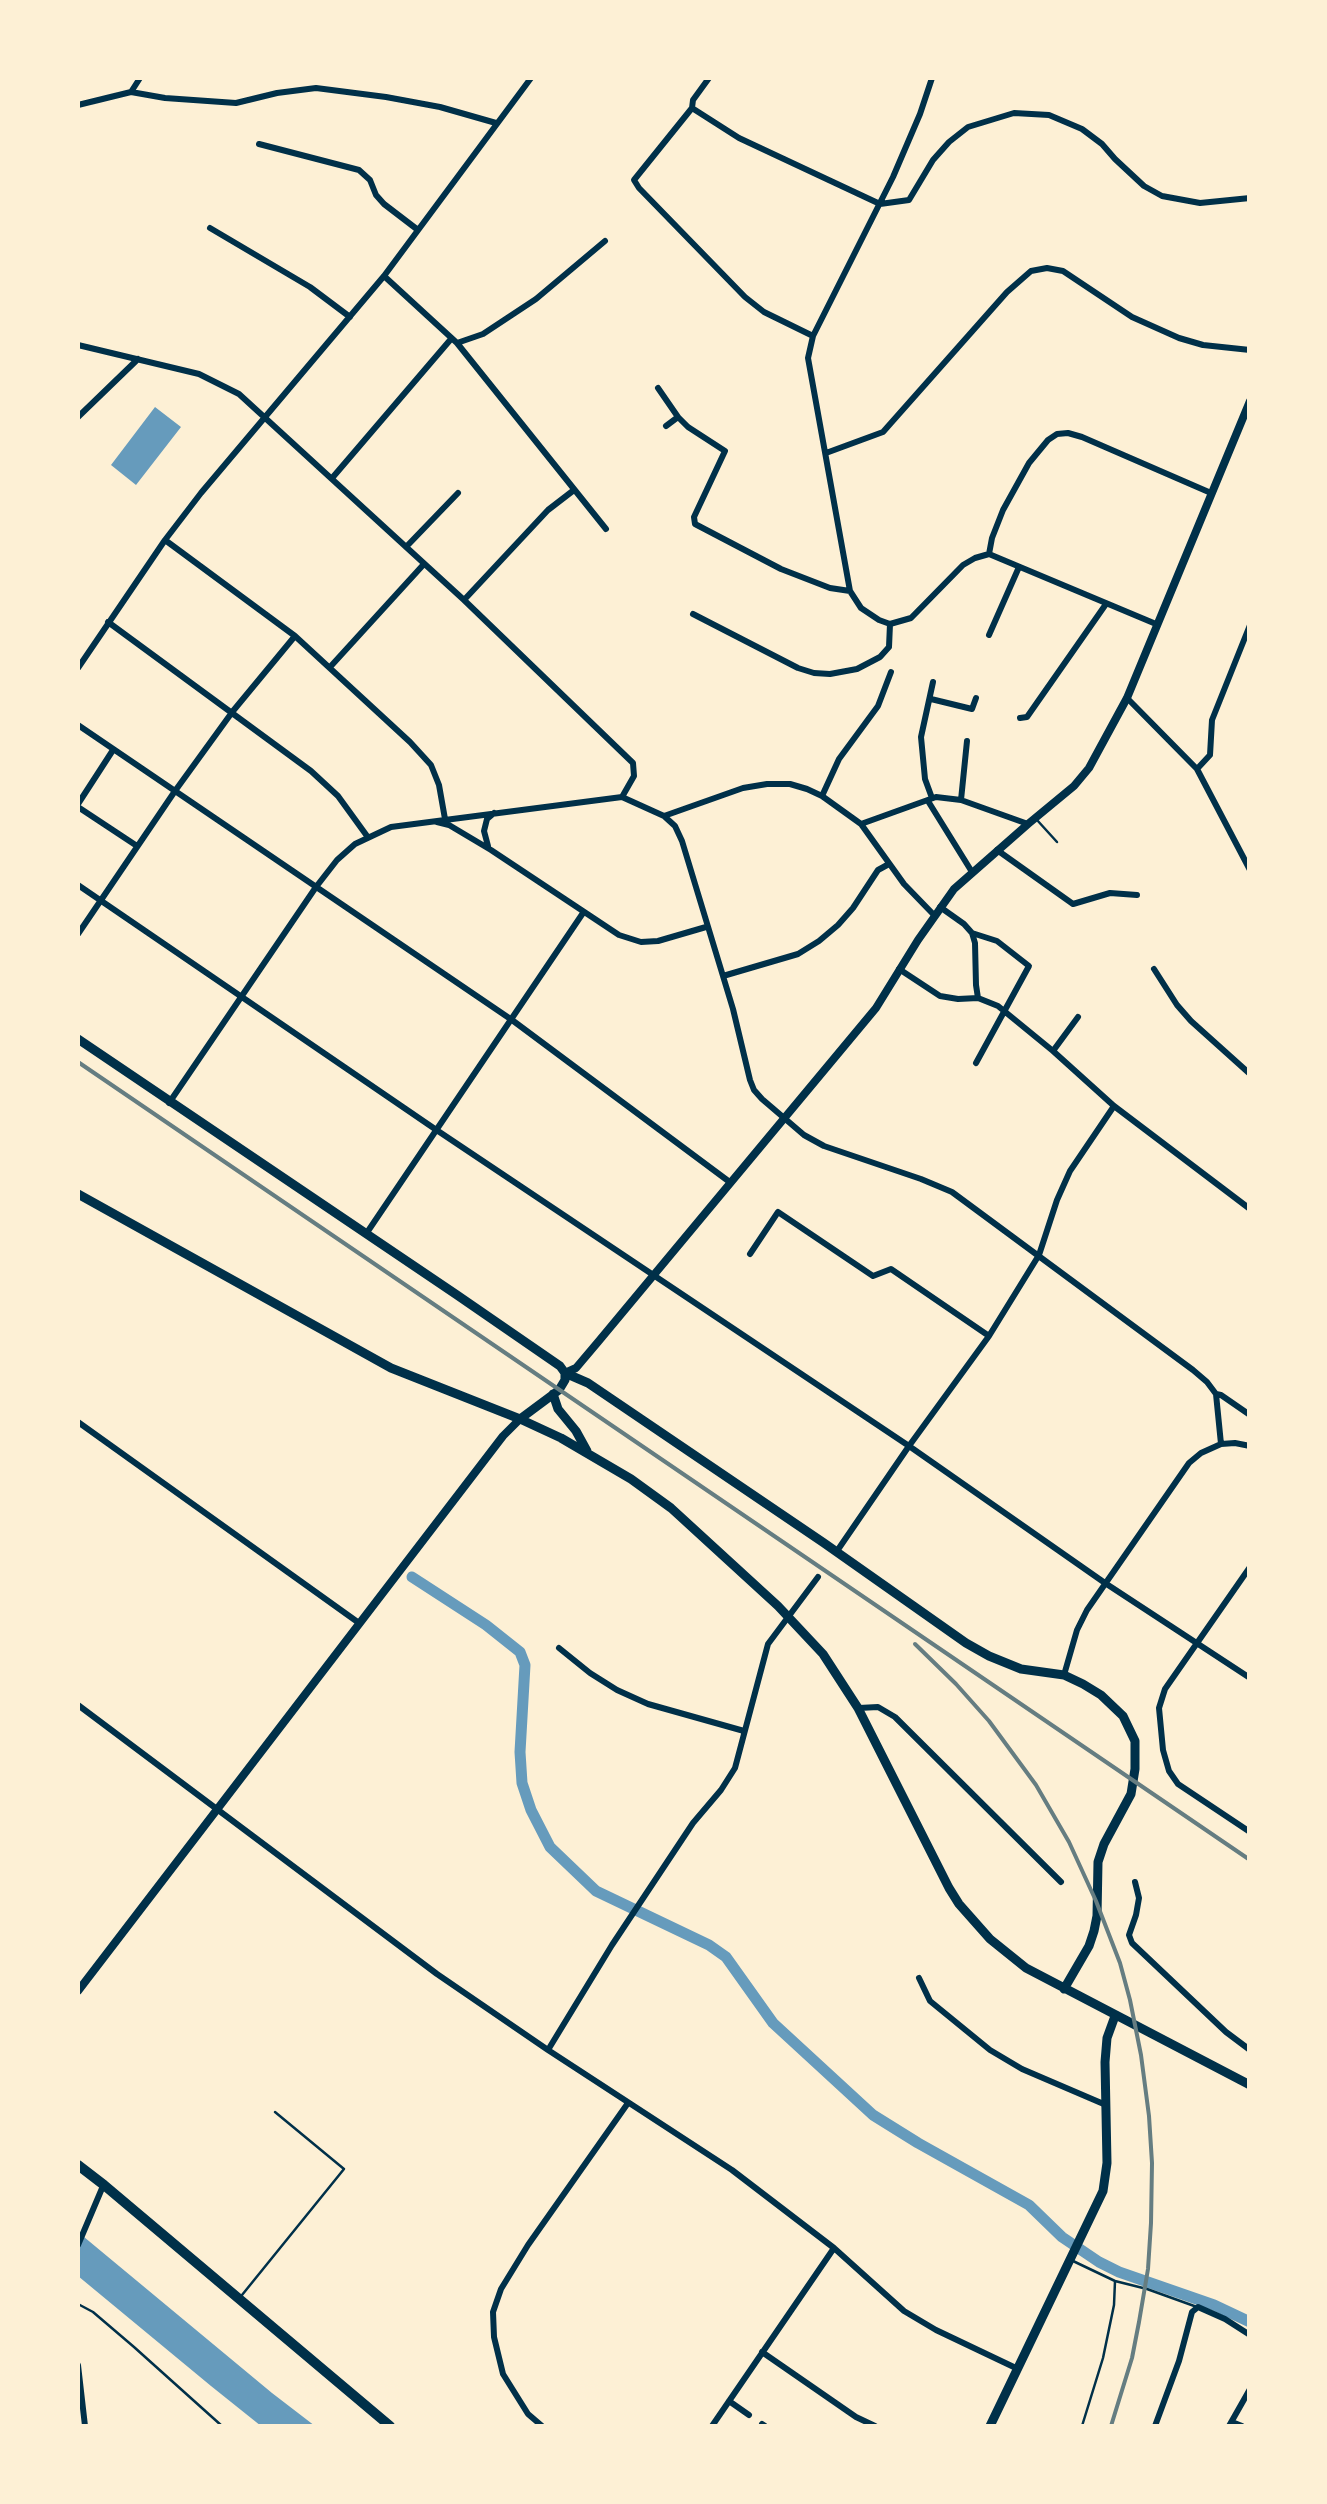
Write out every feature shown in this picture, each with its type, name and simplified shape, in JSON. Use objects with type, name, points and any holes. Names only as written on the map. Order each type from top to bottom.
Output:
[{"type":"main road","points":[[78,1040],[560,1366],[565,1380],[520,1419]]},
{"type":"main road","points":[[78,1194],[391,1368],[550,1432],[640,1485],[686,1519],[824,1654],[858,1708],[960,1904],[990,1939],[1010,1957],[1064,1989],[1250,2085]]},
{"type":"main road","points":[[565,1373],[588,1383],[988,1656],[1020,1669],[1064,1675],[1101,1695],[1124,1716],[1135,1742],[1136,1769],[1127,1805],[1100,1855],[1094,1931],[1064,1989]]},
{"type":"main road","points":[[553,1394],[558,1409],[588,1454]]},
{"type":"main road","points":[[990,2426],[1106,2182],[1107,2038],[1115,2016]]},
{"type":"main road","points":[[78,2165],[390,2426]]},
{"type":"street","points":[[130,92],[139,78]]},
{"type":"street","points":[[78,668],[80,658],[165,540],[384,276],[531,78]]},
{"type":"street","points":[[709,78],[693,100],[692,108],[634,180],[745,298],[764,312],[814,336]]},
{"type":"street","points":[[932,78],[920,114],[814,336],[808,358],[850,591],[860,608],[890,624],[911,618],[963,565],[989,554],[1156,624]]},
{"type":"street","points":[[78,105],[130,92],[236,103],[316,88],[440,107],[496,123]]},
{"type":"street","points":[[692,108],[739,138],[880,204],[909,200],[933,160],[968,127],[1014,112],[1049,115],[1082,130],[1102,144],[1144,186],[1162,196],[1200,203],[1250,198]]},
{"type":"street","points":[[259,144],[359,170],[384,204],[418,230]]},
{"type":"street","points":[[210,228],[310,287],[350,317]]},
{"type":"street","points":[[333,477],[454,341],[483,334],[536,299],[605,241]]},
{"type":"street","points":[[826,454],[883,432],[1031,271],[1063,271],[1132,316],[1179,338],[1250,350]]},
{"type":"street","points":[[384,276],[454,341],[606,529]]},
{"type":"street","points":[[79,347],[200,374],[239,394],[333,477],[633,762],[634,776],[622,797]]},
{"type":"street","points":[[78,417],[139,358]]},
{"type":"street","points":[[658,388],[688,427],[725,450],[694,517],[696,524],[781,568],[830,588],[850,591]]},
{"type":"street","points":[[565,1373],[576,1368],[876,1008],[938,911],[972,872],[1074,786],[1089,768],[1127,698],[1250,401]]},
{"type":"street","points":[[666,426],[678,417]]},
{"type":"street","points":[[989,554],[1003,510],[1029,463],[1057,434],[1082,437],[1211,493]]},
{"type":"street","points":[[464,600],[548,510],[574,490]]},
{"type":"street","points":[[406,547],[458,493]]},
{"type":"street","points":[[165,540],[295,636],[410,742],[431,765],[445,819]]},
{"type":"street","points":[[331,666],[424,564]]},
{"type":"street","points":[[989,635],[1020,567]]},
{"type":"street","points":[[1020,718],[1027,717],[1106,604]]},
{"type":"street","points":[[693,614],[814,674],[857,668],[880,657],[889,648],[890,624]]},
{"type":"street","points":[[108,622],[310,771],[338,796],[368,836]]},
{"type":"street","points":[[1198,769],[1210,754],[1212,720],[1250,625]]},
{"type":"street","points":[[78,934],[175,791],[295,636]]},
{"type":"street","points":[[822,796],[840,759],[878,706],[891,672]]},
{"type":"street","points":[[933,682],[920,737],[925,780],[930,799],[972,872]]},
{"type":"street","points":[[931,699],[972,710],[976,698]]},
{"type":"street","points":[[1127,698],[1198,769],[1250,870]]},
{"type":"street","points":[[78,726],[512,1020],[731,1184]]},
{"type":"street","points":[[961,800],[968,741]]},
{"type":"street","points":[[113,750],[78,806],[137,846]]},
{"type":"street","points":[[664,816],[743,788],[767,784],[790,784],[822,796],[862,824],[917,898],[964,924],[972,933],[978,998]]},
{"type":"street","points":[[170,1103],[316,887],[355,844],[391,827],[622,797],[664,816],[682,841],[754,1090],[784,1119],[824,1146],[952,1192],[1193,1370],[1216,1394],[1221,1444]]},
{"type":"street","points":[[862,824],[930,799],[961,800],[1032,821]]},
{"type":"street","points":[[491,850],[484,831],[487,819],[495,812]]},
{"type":"street","points":[[430,821],[449,826],[491,850],[618,935],[658,942],[706,928]]},
{"type":"street","points":[[997,850],[1073,904],[1110,892],[1137,895]]},
{"type":"street","points":[[723,976],[798,954],[819,942],[852,908],[878,870],[889,864]]},
{"type":"street","points":[[78,885],[1250,1678]]},
{"type":"street","points":[[366,1234],[584,913]]},
{"type":"street","points":[[972,933],[996,941],[1030,966],[976,1063]]},
{"type":"street","points":[[1154,969],[1190,1021],[1250,1074]]},
{"type":"street","points":[[900,970],[940,996],[978,998],[1005,1012],[1114,1106],[1250,1209]]},
{"type":"street","points":[[1053,1051],[1078,1017]]},
{"type":"street","points":[[837,1552],[989,1336],[1039,1255],[1070,1170],[1114,1106]]},
{"type":"street","points":[[750,1254],[778,1212],[874,1276],[891,1269],[989,1336]]},
{"type":"street","points":[[1216,1394],[1250,1415]]},
{"type":"street","points":[[78,1991],[503,1436],[520,1419]]},
{"type":"street","points":[[78,1422],[359,1623]]},
{"type":"street","points":[[1064,1675],[1077,1630],[1105,1583],[1190,1463],[1221,1444],[1250,1446]]},
{"type":"street","points":[[1250,1567],[1160,1700],[1163,1750],[1178,1784],[1250,1832]]},
{"type":"street","points":[[548,2050],[630,1918],[735,1768],[768,1644],[818,1577]]},
{"type":"street","points":[[559,1648],[617,1690],[648,1704],[744,1732]]},
{"type":"street","points":[[78,1705],[437,1974],[732,2170],[834,2248],[904,2311],[1018,2369]]},
{"type":"street","points":[[858,1708],[878,1708],[895,1716],[1061,1882]]},
{"type":"street","points":[[1134,1882],[1139,1898],[1129,1936],[1132,1943],[1250,2050]]},
{"type":"street","points":[[919,1978],[930,2001],[987,2048],[1022,2069],[1106,2105]]},
{"type":"street","points":[[542,2426],[528,2414],[503,2374],[492,2312],[501,2288],[528,2245],[628,2103]]},
{"type":"street","points":[[78,2244],[104,2185]]},
{"type":"street","points":[[712,2426],[834,2248]]},
{"type":"street","points":[[1155,2426],[1179,2360],[1188,2320],[1198,2307],[1250,2335]]},
{"type":"street","points":[[762,2352],[875,2426]]},
{"type":"street","points":[[78,2365],[85,2426]]},
{"type":"street","points":[[1242,2426],[1230,2424],[1250,2389]]},
{"type":"street","points":[[729,2401],[749,2415]]},
{"type":"lane","points":[[1032,821],[1056,842]]},
{"type":"lane","points":[[238,2300],[344,2169],[274,2112]]},
{"type":"lane","points":[[1072,2260],[1115,2281],[1198,2307]]},
{"type":"lane","points":[[1082,2426],[1103,2358],[1115,2281]]},
{"type":"lane","points":[[78,2304],[134,2346],[222,2426]]},
{"type":"water","points":[[155,407],[181,427],[136,485],[111,465]]},
{"type":"water","points":[[78,2232],[315,2426],[261,2426],[211,2386],[78,2276]]},
{"type":"waterway","points":[[412,1577],[520,1652],[525,1665],[522,1783],[550,1847],[596,1891],[709,1945],[726,1957],[773,2023],[873,2115],[1029,2205],[1062,2237],[1099,2262],[1250,2322]]},
{"type":"railway","points":[[78,1062],[1250,1860]]},
{"type":"railway","points":[[915,1644],[989,1721],[1036,1785],[1069,1842],[1096,1901],[1130,2000],[1149,2116],[1151,2223],[1148,2269],[1132,2358],[1111,2426]]}]
